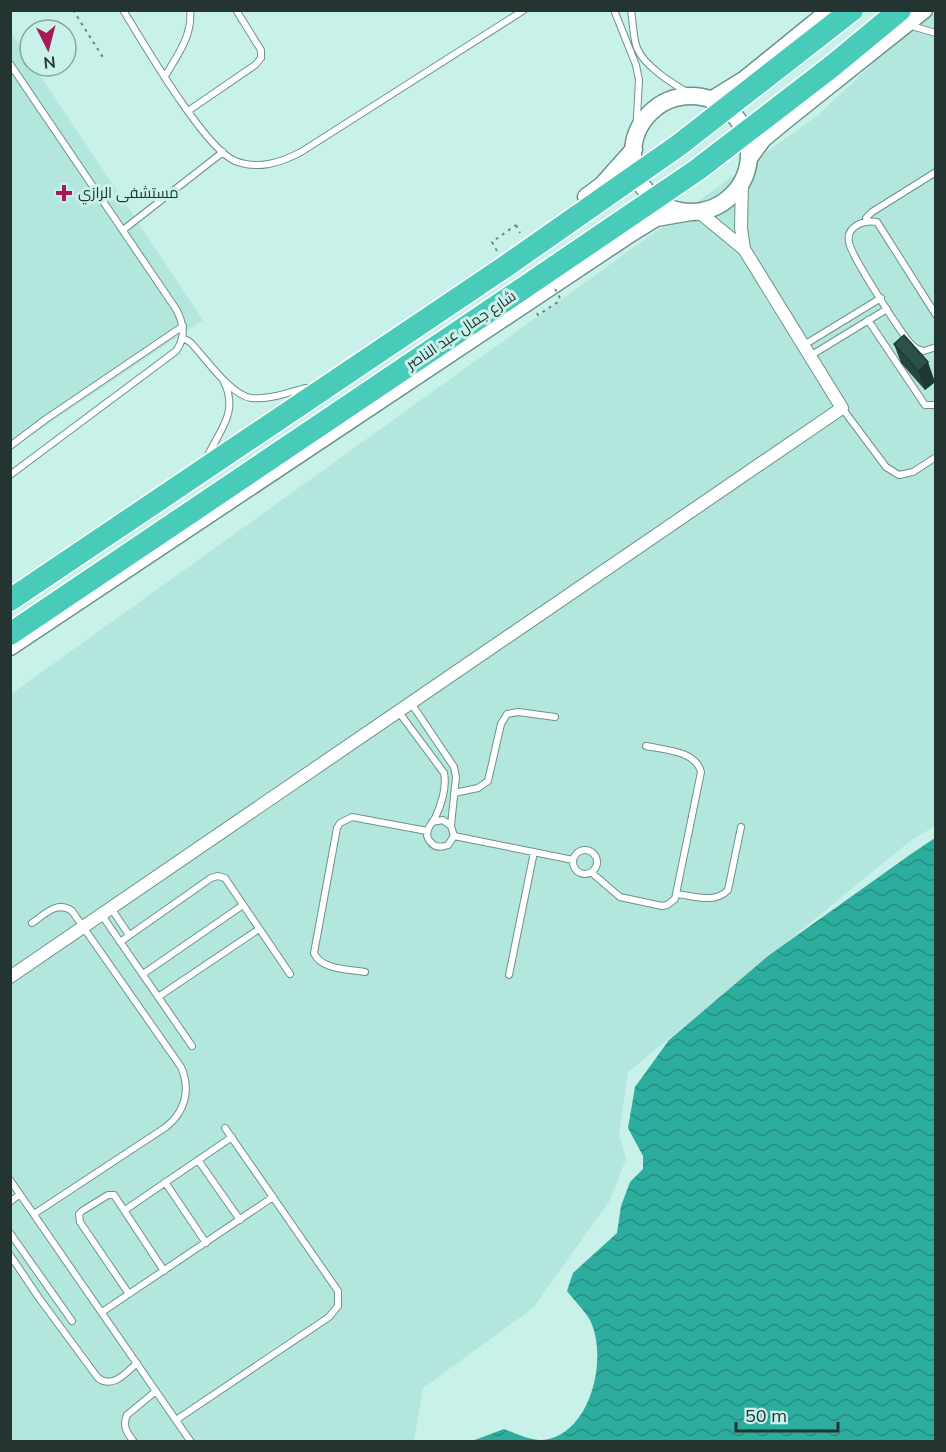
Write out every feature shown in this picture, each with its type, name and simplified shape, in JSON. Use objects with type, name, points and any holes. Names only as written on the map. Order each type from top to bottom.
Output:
[{"type":"highway","name":"شارع جمال عبد الناصر","points":[[10,600],[564,227],[679,145],[852,10]]},
{"type":"highway","name":"شارع جمال عبد الناصر","points":[[10,634],[697,170],[831,67],[904,18]]},
{"type":"main road","points":[[10,588],[501,256],[602,185],[635,143],[642,124],[656,108],[675,99],[703,98],[745,79],[830,10]]},
{"type":"main road","points":[[749,158],[778,126],[904,18],[924,10]]},
{"type":"main road","points":[[10,647],[627,236],[656,218],[714,208],[727,200],[742,182],[749,158],[748,143],[740,123],[724,107],[703,98]]},
{"type":"main road","points":[[635,143],[636,173],[648,193],[668,207],[695,212]]},
{"type":"street","points":[[742,182],[741,228],[744,249]]},
{"type":"street","points":[[10,977],[842,408],[744,249],[695,212]]},
{"type":"lane","points":[[123,10],[206,135],[233,160],[250,165],[267,165],[285,160],[524,10]]},
{"type":"lane","points":[[165,76],[188,35],[190,10]]},
{"type":"lane","points":[[188,111],[255,65],[261,58],[261,50],[236,10]]},
{"type":"lane","points":[[614,10],[636,65],[639,80],[635,143]]},
{"type":"lane","points":[[631,10],[635,40],[640,55],[667,78],[703,98]]},
{"type":"lane","points":[[904,18],[936,33]]},
{"type":"lane","points":[[10,64],[176,309],[183,326],[183,338],[176,351],[10,475]]},
{"type":"lane","points":[[123,230],[223,152]]},
{"type":"lane","points":[[866,222],[866,218],[872,212],[936,172]]},
{"type":"lane","points":[[936,315],[877,222],[866,222],[853,227],[849,233],[849,246],[911,345],[924,351],[936,347]]},
{"type":"lane","points":[[803,345],[881,298]]},
{"type":"lane","points":[[810,356],[887,309]]},
{"type":"lane","points":[[868,320],[925,405],[936,405]]},
{"type":"lane","points":[[10,446],[183,326]]},
{"type":"lane","points":[[183,338],[190,342],[237,392],[249,398],[269,397],[306,388]]},
{"type":"lane","points":[[209,453],[231,406],[230,393],[221,376]]},
{"type":"lane","points":[[842,408],[886,467],[899,475],[913,472],[936,457]]},
{"type":"lane","points":[[411,703],[451,762],[456,777],[451,826],[454,836]]},
{"type":"lane","points":[[398,711],[444,773],[442,798],[427,831],[429,841],[437,847],[448,845],[454,836]]},
{"type":"lane","points":[[454,793],[478,788],[488,781],[501,724],[507,714],[518,712],[555,717]]},
{"type":"lane","points":[[592,873],[597,860],[588,850],[579,852],[573,860],[578,872],[592,873],[614,893],[627,899],[667,905],[672,903],[677,894],[701,772],[699,765],[689,756],[646,746]]},
{"type":"lane","points":[[365,972],[325,964],[316,959],[314,953],[337,828],[346,819],[352,817],[427,831]]},
{"type":"lane","points":[[432,822],[443,820],[451,826]]},
{"type":"lane","points":[[677,894],[717,898],[728,890],[741,827]]},
{"type":"lane","points":[[454,836],[573,860]]},
{"type":"lane","points":[[509,975],[534,852]]},
{"type":"lane","points":[[120,942],[214,876],[225,878],[290,974]]},
{"type":"lane","points":[[143,974],[243,905]]},
{"type":"lane","points":[[32,923],[52,909],[62,906],[72,911],[181,1067],[186,1083],[185,1100],[178,1115],[166,1127],[34,1214]]},
{"type":"lane","points":[[106,911],[129,935]]},
{"type":"lane","points":[[106,911],[120,942],[192,1046]]},
{"type":"lane","points":[[158,997],[259,928]]},
{"type":"lane","points":[[176,1420],[329,1317],[338,1306],[338,1291],[225,1128]]},
{"type":"lane","points":[[125,1210],[232,1137]]},
{"type":"lane","points":[[198,1160],[240,1220]]},
{"type":"lane","points":[[10,1180],[191,1442]]},
{"type":"lane","points":[[165,1182],[206,1243]]},
{"type":"lane","points":[[10,1202],[20,1194]]},
{"type":"lane","points":[[129,1294],[78,1218],[82,1211],[111,1194],[114,1195],[164,1271]]},
{"type":"lane","points":[[102,1312],[273,1197]]},
{"type":"lane","points":[[10,1233],[72,1321]]},
{"type":"lane","points":[[10,1255],[98,1378],[112,1382],[137,1363]]},
{"type":"lane","points":[[134,1442],[126,1431],[125,1419],[156,1391]]},
{"type":"path","points":[[73,10],[104,59]]},
{"type":"path","points":[[501,256],[492,242],[516,225]]},
{"type":"path","points":[[538,315],[561,300]]},
{"type":"shaded area","points":[[929,11],[935,11],[935,826],[910,841],[628,1072],[619,1134],[626,1159],[610,1200],[533,1308],[423,1388],[414,1441],[11,1441],[10,695],[817,116]]},
{"type":"shaded area","name":"مستشفى الرازي","points":[[10,31],[18,43],[18,78],[42,78],[203,320],[11,449]]},
{"type":"water","points":[[935,838],[935,1441],[472,1441],[504,1429],[532,1439],[549,1439],[564,1432],[576,1421],[586,1406],[596,1371],[595,1335],[590,1320],[567,1291],[573,1273],[617,1233],[621,1206],[630,1182],[643,1169],[643,1156],[628,1128],[635,1087],[669,1040],[768,956]]},
{"type":"building","points":[[904,335],[928,362],[918,371],[894,344]]},
{"type":"place","name":"مستشفى الرازي","points":[[64,193]]}]
